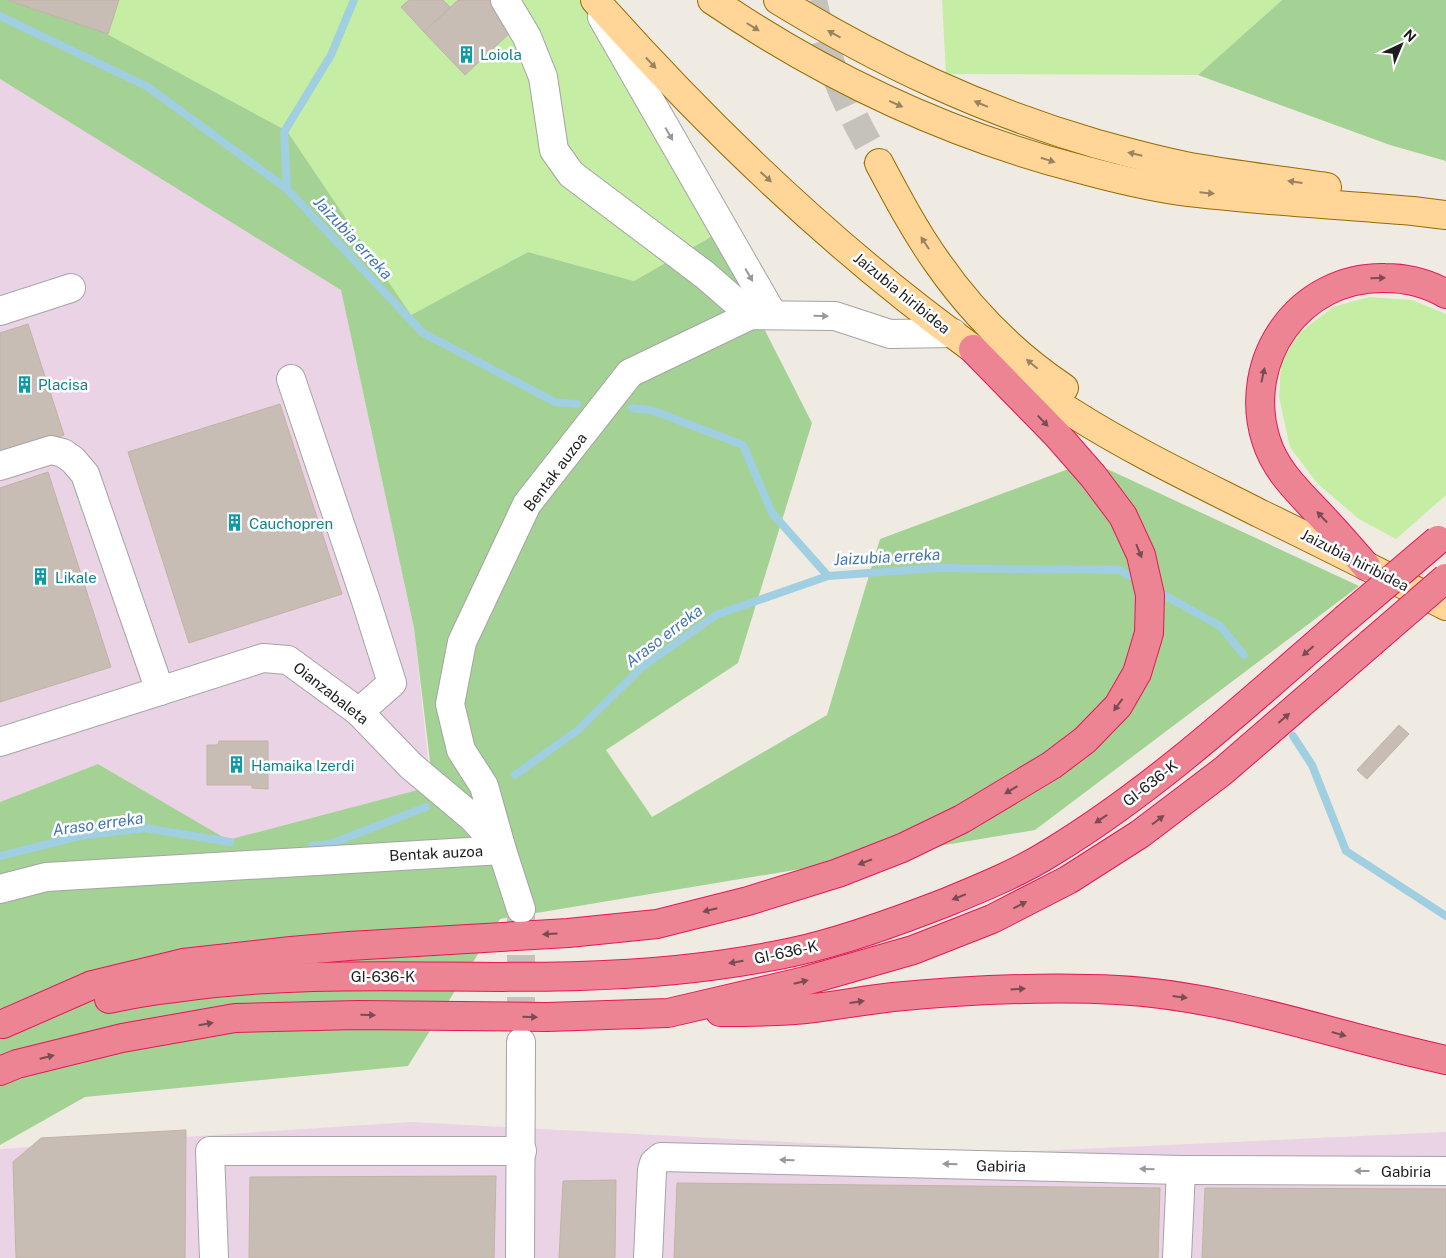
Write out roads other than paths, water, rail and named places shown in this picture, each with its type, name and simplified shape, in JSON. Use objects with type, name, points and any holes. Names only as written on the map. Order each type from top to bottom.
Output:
[{"type":"highway","points":[[1366,566],[1338,533],[1287,480],[1275,461],[1266,441],[1261,419],[1260,396],[1262,374],[1280,333],[1294,315],[1331,289],[1352,281],[1396,278],[1419,282],[1446,294]]},
{"type":"highway","points":[[2,1024],[92,985],[183,963],[291,950],[578,932],[657,924],[748,901],[838,873],[902,848],[962,819],[1052,765],[1085,740],[1118,706],[1137,673],[1149,633],[1150,595],[1141,555],[1123,516],[1093,476],[1058,436],[963,341]]},
{"type":"highway","name":"GI-636-K","points":[[2,1024],[128,994],[232,980],[354,976],[581,976],[704,968],[795,952],[894,923],[976,890],[1048,855],[1117,809],[1200,745],[1443,535]]},
{"type":"highway","name":"GI-636-K","points":[[0,1071],[17,1064],[122,1038],[235,1018],[358,1015],[547,1017],[668,1013],[805,981],[913,950],[992,919],[1068,880],[1140,834],[1223,771],[1446,578]]},
{"type":"highway","points":[[668,1013],[793,1010],[891,998],[991,990],[1047,988],[1120,990],[1194,999],[1276,1016],[1400,1051],[1446,1060]]},
{"type":"main road","name":"Jaizubia hiribidea","points":[[594,0],[653,65],[745,158],[885,282],[963,341],[1076,415],[1161,465],[1446,606]]},
{"type":"main road","points":[[712,0],[792,51],[867,91],[927,118],[1051,162],[1114,178],[1179,190],[1413,210],[1446,215]]},
{"type":"main road","points":[[778,0],[884,61],[1001,113],[1061,133],[1122,151],[1184,166],[1338,188],[1446,210]]},
{"type":"main road","name":"Jaizubia hiribidea","points":[[879,163],[915,228],[937,262],[989,325],[1018,353],[1050,379],[1165,456],[1263,515]]},
{"type":"street","points":[[504,0],[527,37],[543,77],[554,150],[571,174],[706,275],[762,315],[835,316],[890,334],[963,341]]},
{"type":"street","points":[[594,0],[762,315]]},
{"type":"street","points":[[0,311],[71,288]]},
{"type":"street","name":"Bentak auzoa","points":[[0,889],[46,878],[502,850],[484,786],[462,750],[450,704],[462,642],[527,504],[630,373],[762,315]]},
{"type":"street","points":[[291,379],[392,683],[359,712]]},
{"type":"street","points":[[0,466],[51,450],[63,453],[73,460],[85,474],[160,691]]},
{"type":"street","name":"Oianzabaleta","points":[[0,742],[263,658],[288,660],[359,712],[411,766],[473,818],[502,850],[521,909]]},
{"type":"street","points":[[520,1258],[522,1151],[521,1042]]},
{"type":"street","points":[[214,1258],[210,1151],[522,1151]]},
{"type":"street","name":"Gabiria","points":[[648,1258],[652,1170],[654,1163],[661,1157],[1181,1170],[1446,1171]]},
{"type":"street","points":[[1177,1258],[1181,1170]]},
{"type":"waterway","name":"Jaizubia erreka","points":[[354,0],[331,55],[284,132],[287,189],[423,333],[555,402],[577,404]]},
{"type":"waterway","points":[[0,16],[148,87],[287,189]]},
{"type":"waterway","name":"Jaizubia erreka","points":[[632,408],[651,410],[743,445],[772,513],[828,576],[936,568],[1119,570],[1130,576]]},
{"type":"waterway","name":"Araso erreka","points":[[515,775],[578,730],[642,667],[716,615],[828,576]]},
{"type":"waterway","name":"Jaizubia erreka","points":[[1166,596],[1220,626],[1244,655]]},
{"type":"waterway","name":"Jaizubia erreka","points":[[1293,736],[1312,765],[1346,851],[1446,916]]},
{"type":"waterway","name":"Araso erreka","points":[[312,846],[330,844],[426,807]]},
{"type":"waterway","name":"Araso erreka","points":[[0,856],[80,836],[145,828],[230,842]]},
{"type":"tunnel","points":[[813,0],[824,43],[839,84],[879,163]]},
{"type":"tunnel","points":[[521,913],[521,1040]]},
{"type":"place","name":"Loiola","points":[[466,54]]},
{"type":"place","name":"Placisa","points":[[24,384]]},
{"type":"place","name":"Cauchopren","points":[[235,523]]},
{"type":"place","name":"Likale","points":[[41,577]]},
{"type":"place","name":"Hamaika Izerdi","points":[[237,765]]}]
